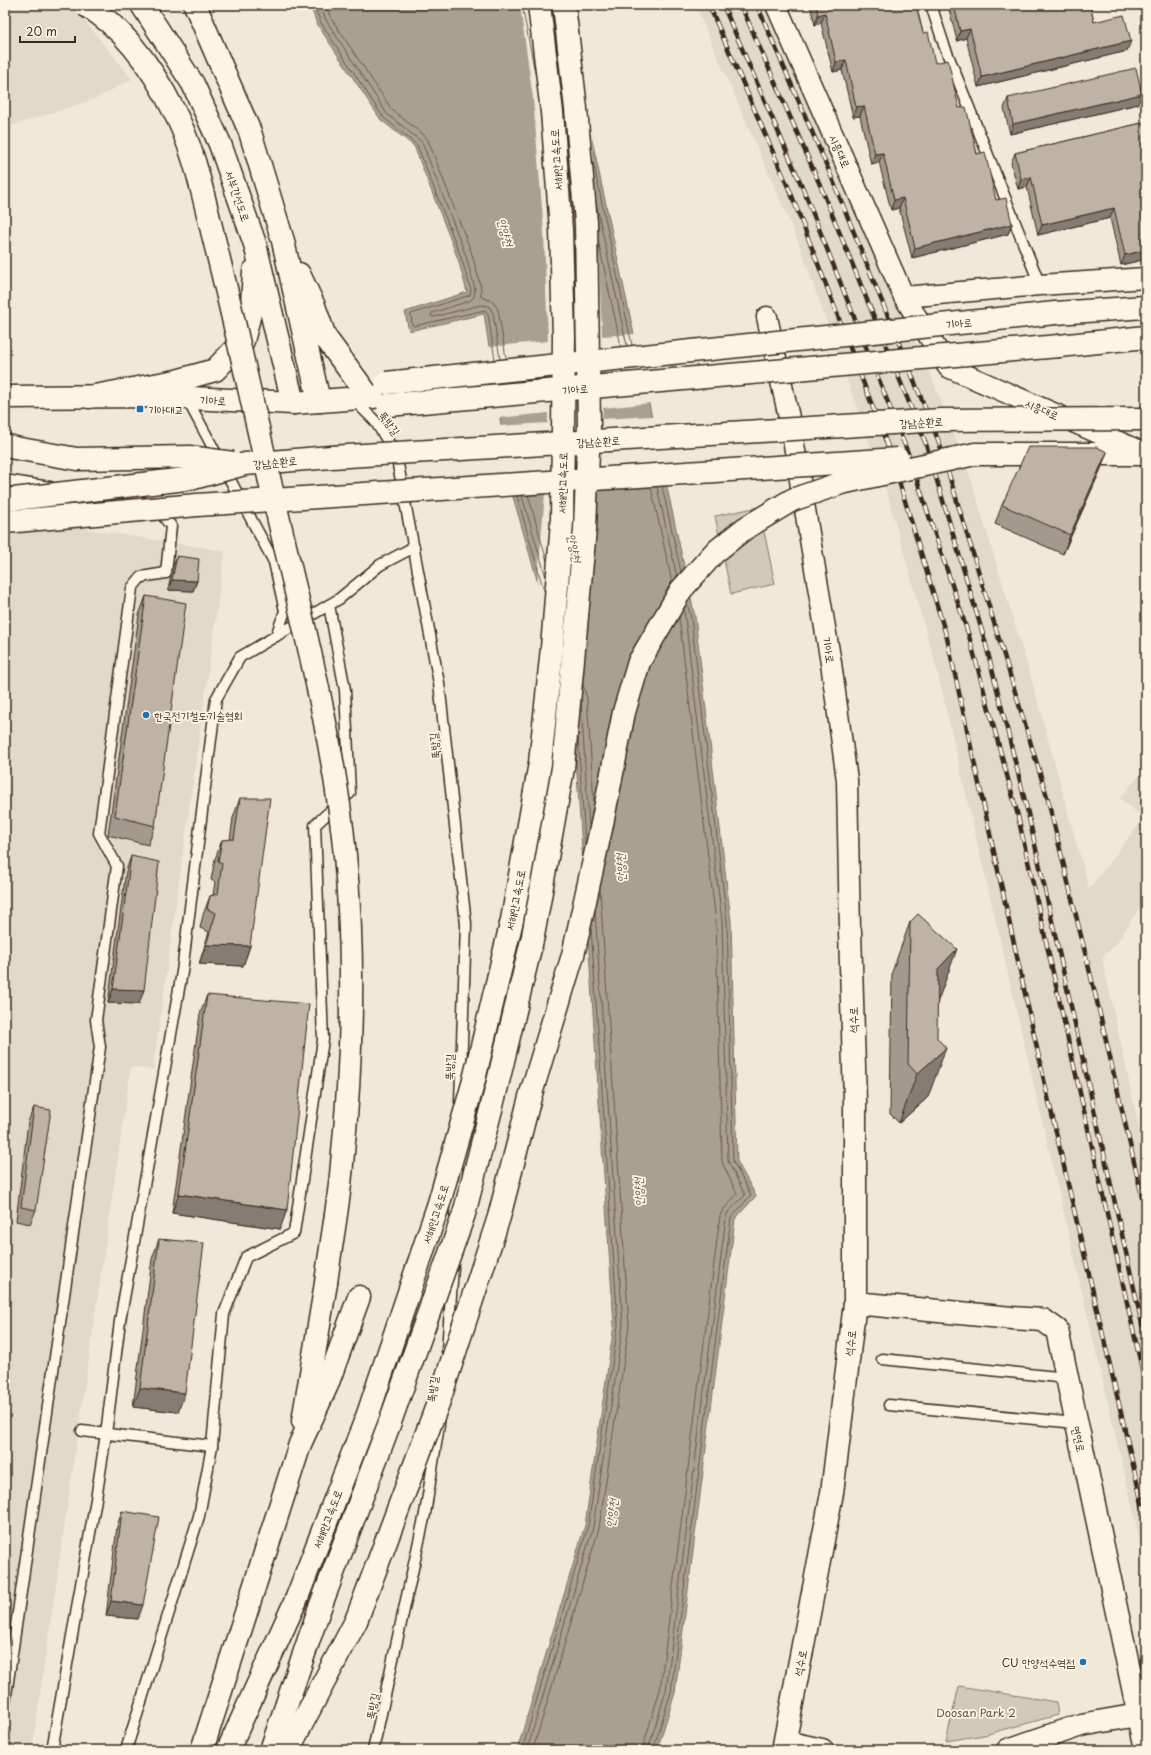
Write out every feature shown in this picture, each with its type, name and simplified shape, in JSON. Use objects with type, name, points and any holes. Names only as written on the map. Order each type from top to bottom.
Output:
[{"type":"main road","points":[[85,5],[100,14],[119,32],[154,77],[175,113],[195,163],[235,321],[332,758],[345,856],[350,942],[350,1016],[342,1165],[326,1283],[300,1444]]},
{"type":"main road","name":"서부간선도로","points":[[142,5],[193,84],[220,144],[255,244],[293,403]]},
{"type":"main road","points":[[194,5],[250,132],[283,241],[319,401]]},
{"type":"main road","name":"서해안고속도로","points":[[228,1750],[296,1600],[368,1414],[439,1203],[473,1084],[512,920],[540,762],[552,648],[562,522],[564,336],[560,228],[553,119],[539,5]]},
{"type":"main road","points":[[271,1750],[319,1610],[390,1422],[464,1214],[533,936],[563,768],[585,528],[589,425],[586,223],[576,109],[564,5]]},
{"type":"main road","points":[[283,241],[314,306],[325,337],[374,396]]},
{"type":"main road","points":[[89,397],[176,381],[215,370],[243,341],[252,305],[255,244]]},
{"type":"main road","name":"기아로","points":[[374,396],[1055,313],[1146,307]]},
{"type":"main road","name":"기아로","points":[[5,397],[150,396],[293,403],[1059,346],[1146,337]]},
{"type":"main road","name":"강남순환로","points":[[5,500],[194,478],[245,464],[355,456],[941,420],[1146,419]]},
{"type":"main road","points":[[5,445],[14,448],[77,459],[189,458],[245,464]]},
{"type":"main road","points":[[288,1750],[356,1621],[440,1398],[499,1217],[530,1096],[573,955],[602,824],[624,712],[639,662],[681,590],[714,553],[744,529],[792,500],[841,483],[975,454]]},
{"type":"main road","points":[[5,522],[197,505],[975,454],[1146,454]]},
{"type":"main road","name":"석수로","points":[[784,1746],[832,1493],[855,1303],[855,1102],[850,931]]},
{"type":"main road","points":[[202,1750],[300,1444],[327,1385],[359,1298]]},
{"type":"main road","name":"연현로","points":[[855,1303],[1004,1318],[1043,1320],[1057,1330],[1076,1423],[1135,1670],[1138,1714],[1146,1749]]},
{"type":"main road","points":[[1008,1750],[1081,1725],[1138,1714]]},
{"type":"main road","points":[[784,1746],[822,1750]]},
{"type":"street","name":"시흥대로","points":[[776,5],[904,297],[948,367],[1146,454]]},
{"type":"street","points":[[904,297],[1040,285],[1146,278]]},
{"type":"street","name":"기아로","points":[[767,317],[794,441],[831,663],[847,780],[850,931]]},
{"type":"lane","points":[[931,5],[944,45],[1040,285]]},
{"type":"lane","name":"뚝방길","points":[[373,1750],[425,1514],[445,1381],[454,1249],[466,924],[439,683],[396,454],[375,421],[374,396]]},
{"type":"lane","points":[[187,399],[274,562],[285,611],[276,636]]},
{"type":"lane","points":[[5,480],[141,501],[160,512],[171,526],[166,573],[141,577],[132,588],[99,833],[117,866],[96,1020],[100,1047],[5,1702]]},
{"type":"lane","points":[[52,1750],[96,1499],[106,1434],[120,1321],[182,972],[216,699],[240,657],[339,599],[380,565],[414,547]]},
{"type":"lane","points":[[126,1750],[199,1516],[212,1446],[224,1314],[246,1257],[294,1233],[323,1040],[315,825],[350,793],[345,690],[329,605]]},
{"type":"lane","points":[[882,1359],[1067,1378]]},
{"type":"lane","points":[[889,1405],[1076,1423]]},
{"type":"lane","points":[[82,1431],[212,1446]]},
{"type":"shaded area","points":[[5,5],[72,5],[132,79],[95,99],[5,128]]},
{"type":"shaded area","points":[[695,5],[766,5],[932,378],[971,479],[1037,698],[1089,889],[1146,815],[1146,899],[1117,943],[1102,957],[1146,1160],[1146,1566],[938,674],[887,493],[798,241]]},
{"type":"shaded area","points":[[5,516],[225,551],[153,1069],[131,1067],[32,1750],[5,1750]]},
{"type":"shaded area","points":[[1146,768],[1146,807],[1140,815],[1120,798]]},
{"type":"green space","points":[[759,507],[775,584],[731,594],[715,516]]},
{"type":"green space","name":"Doosan Park 2","points":[[959,1686],[1056,1702],[1058,1715],[984,1735],[946,1741]]},
{"type":"water","name":"안양천","points":[[310,5],[537,5],[549,67],[584,103],[695,617],[731,921],[737,1161],[756,1196],[735,1219],[675,1693],[657,1750],[517,1750],[585,1525],[614,1325],[572,700],[511,490],[484,314],[409,331],[405,312],[467,292],[458,259],[414,146],[381,120],[317,24]]},
{"type":"pier","points":[[520,5],[539,5],[551,66],[586,102],[591,126],[598,228],[602,336],[636,334],[651,403],[603,408],[602,419],[653,416],[668,483],[598,489],[595,528],[570,701],[537,588],[545,493],[509,490],[499,426],[548,423],[548,413],[498,418],[487,347],[548,341],[544,232],[533,98]]},
{"type":"building","points":[[816,5],[916,5],[923,33],[928,32],[935,63],[948,60],[959,108],[966,107],[977,154],[985,152],[996,200],[1006,198],[1012,224],[915,248],[903,198],[894,200],[883,153],[875,154],[864,106],[856,107],[846,60],[836,62],[825,13],[818,15]]},
{"type":"building","points":[[954,5],[1090,5],[1094,22],[1124,15],[1131,41],[982,77],[970,29],[960,31]]},
{"type":"building","points":[[1136,68],[1142,94],[1013,124],[1008,98]]},
{"type":"building","points":[[1146,122],[1146,250],[1125,255],[1114,208],[1042,225],[1031,177],[1021,179],[1015,153]]},
{"type":"building","points":[[1028,447],[1097,447],[1107,452],[1070,535],[1002,505]]},
{"type":"building","points":[[177,556],[199,559],[197,581],[172,580]]},
{"type":"building","points":[[146,596],[186,603],[155,826],[115,816]]},
{"type":"building","points":[[240,798],[270,798],[250,946],[206,945],[216,913],[207,909],[210,896],[218,894],[222,863],[218,861],[222,840],[234,839]]},
{"type":"building","points":[[131,856],[159,862],[144,990],[113,989]]},
{"type":"building","points":[[918,914],[957,949],[938,969],[937,1038],[946,1048],[917,1074],[908,1064],[910,922]]},
{"type":"building","points":[[207,995],[309,1004],[287,1210],[179,1194]]},
{"type":"building","points":[[34,1107],[51,1110],[36,1210],[21,1207]]},
{"type":"building","points":[[159,1239],[204,1243],[185,1393],[140,1388]]},
{"type":"building","points":[[122,1511],[159,1517],[143,1605],[111,1601]]},
{"type":"building","points":[[866,1749],[866,1750],[839,1750]]},
{"type":"railway","points":[[709,5],[792,196],[890,452],[947,638],[1044,1080],[1146,1521]]},
{"type":"railway","points":[[723,5],[804,191],[908,453],[969,636],[1017,812],[1146,1387]]},
{"type":"railway","points":[[741,5],[820,185],[926,444],[985,641],[1027,809],[1146,1342]]},
{"type":"railway","points":[[757,5],[829,171],[939,442],[1048,800],[1100,1014],[1146,1214]]},
{"type":"place","name":"기아대교","points":[[140,409]]},
{"type":"place","name":"한국전기철도기술협회","points":[[146,715]]},
{"type":"place","name":"CU 안양석수역점","points":[[1083,1662]]}]
